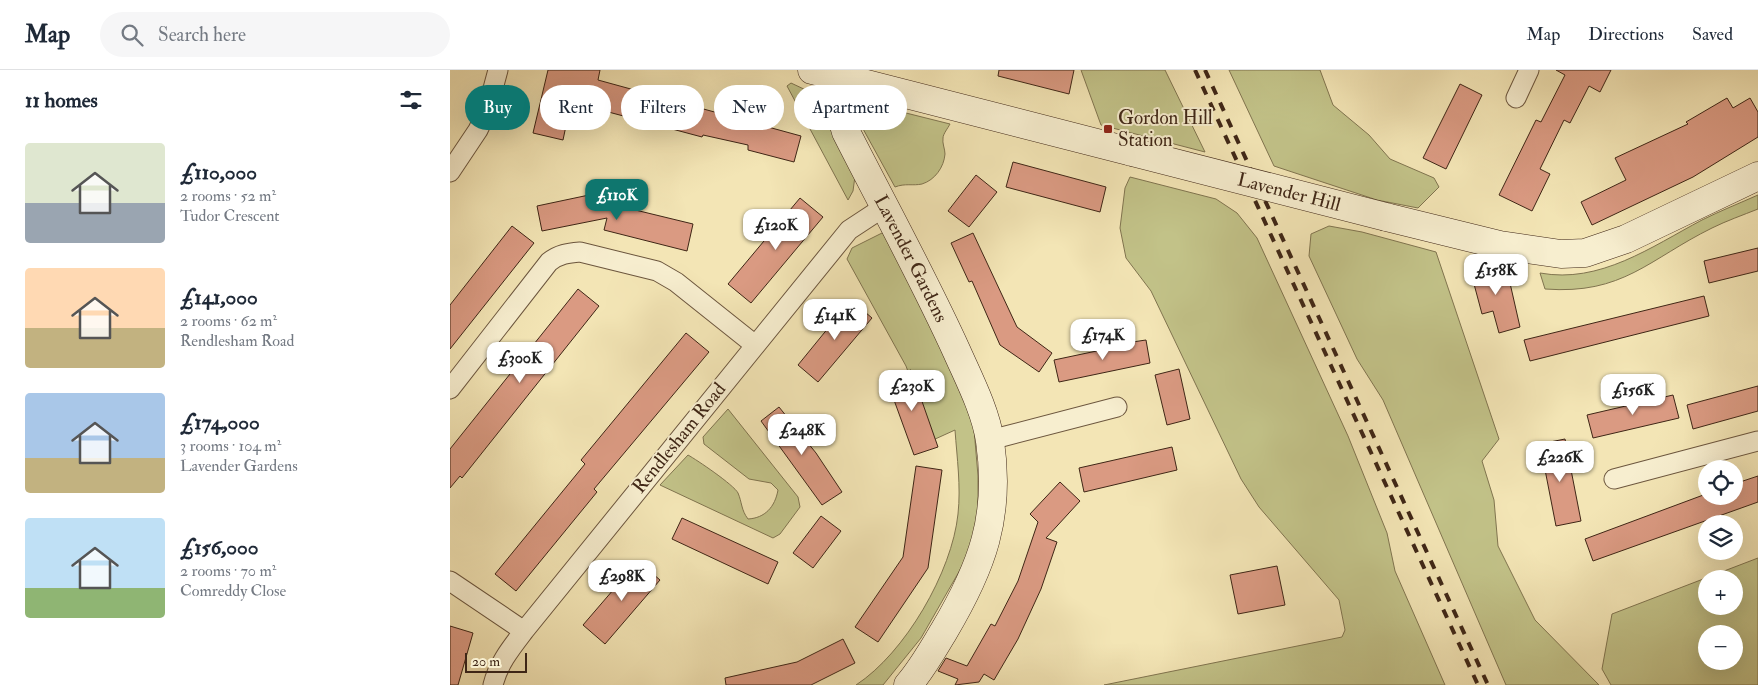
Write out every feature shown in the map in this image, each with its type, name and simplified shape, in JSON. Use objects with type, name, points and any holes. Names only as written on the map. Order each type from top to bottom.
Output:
[{"type":"street","points":[[450,172],[478,130],[487,112],[498,70]]},
{"type":"street","name":"Lavender Hill","points":[[812,70],[1500,246],[1561,254],[1585,253],[1626,239],[1758,176]]},
{"type":"street","points":[[1516,98],[1529,70]]},
{"type":"street","name":"Lavender Gardens","points":[[845,78],[839,108],[846,132],[940,313],[973,388],[990,440],[993,496],[991,521],[986,543],[966,594],[908,685]]},
{"type":"street","name":"Rendlesham Road","points":[[492,685],[495,674],[505,656],[524,631],[849,230],[884,207]]},
{"type":"street","points":[[450,389],[549,262],[570,252],[580,252],[657,271],[676,282],[755,345]]},
{"type":"street","points":[[990,440],[1118,407]]},
{"type":"street","points":[[1614,479],[1758,441]]},
{"type":"street","points":[[450,581],[524,631]]},
{"type":"green space","points":[[1081,70],[1165,70],[1205,152],[1101,125]]},
{"type":"green space","points":[[1229,70],[1320,70],[1333,105],[1369,135],[1390,159],[1434,178],[1439,187],[1418,208],[1377,200],[1274,166]]},
{"type":"green space","points":[[791,83],[795,85],[794,99],[787,86]]},
{"type":"green space","points":[[907,113],[950,124],[943,136],[945,154],[943,164],[938,172],[922,184],[895,187],[864,130],[907,130]]},
{"type":"green space","points":[[811,130],[834,130],[855,176],[853,191],[848,200]]},
{"type":"green space","points":[[1130,177],[1216,199],[1237,213],[1257,238],[1348,436],[1387,533],[1395,571],[1445,685],[1104,685],[1342,637],[1345,630],[1339,600],[1259,507],[1241,479],[1151,291],[1126,258],[1120,228],[1125,188]]},
{"type":"green space","points":[[1758,195],[1758,209],[1712,228],[1652,263],[1616,281],[1572,289],[1545,289],[1540,273],[1562,275],[1583,273],[1624,261],[1702,220]]},
{"type":"green space","points":[[1329,226],[1362,232],[1436,252],[1499,439],[1482,461],[1494,500],[1498,546],[1535,620],[1599,685],[1506,685],[1383,400],[1357,359],[1309,256],[1311,234]]},
{"type":"green space","points":[[882,233],[890,237],[956,377],[974,429],[978,476],[978,514],[975,536],[964,563],[921,638],[883,685],[856,685],[892,653],[923,609],[946,561],[954,537],[959,503],[955,430],[933,440],[906,366],[847,259],[852,248]]},
{"type":"green space","points":[[728,409],[798,497],[800,507],[780,534],[773,538],[660,485],[688,455],[735,489],[748,519],[764,514],[772,506],[778,490],[771,483],[749,479],[704,444],[703,437]]},
{"type":"green space","points":[[1758,558],[1758,685],[1611,685],[1602,669],[1612,614],[1698,581],[1698,615],[1743,615],[1743,570],[1727,570]]},
{"type":"building","points":[[548,70],[600,70],[598,80],[621,86],[621,115],[611,113],[611,85],[544,85]]},
{"type":"building","points":[[999,70],[1074,70],[1069,94],[998,76]]},
{"type":"building","points":[[1556,70],[1611,70],[1600,92],[1589,86],[1570,123],[1564,120],[1540,169],[1550,174],[1532,211],[1499,195],[1536,120],[1541,122],[1565,75]]},
{"type":"building","points":[[1460,84],[1482,95],[1446,169],[1423,158]]},
{"type":"building","points":[[1727,98],[1733,108],[1750,98],[1758,112],[1758,137],[1693,177],[1592,225],[1581,202],[1626,180],[1615,158],[1688,124],[1686,122]]},
{"type":"building","points":[[540,104],[540,130],[565,130],[563,140],[533,133]]},
{"type":"building","points":[[704,109],[714,112],[714,130],[779,130],[801,136],[794,162],[748,150],[748,145],[703,135],[702,137],[676,130],[704,130]]},
{"type":"building","points":[[1013,162],[1106,187],[1100,212],[1006,187]]},
{"type":"building","points":[[976,175],[997,192],[969,227],[948,211]]},
{"type":"building","points":[[589,195],[590,199],[693,224],[687,251],[604,230],[607,218],[542,231],[537,206]]},
{"type":"building","points":[[800,198],[823,217],[751,303],[728,284]]},
{"type":"building","points":[[512,226],[534,243],[450,349],[450,305]]},
{"type":"building","points":[[973,233],[1017,327],[1052,353],[1039,372],[1000,345],[972,281],[969,282],[951,243]]},
{"type":"building","points":[[1758,248],[1758,271],[1709,283],[1704,261]]},
{"type":"building","points":[[1485,265],[1507,270],[1520,327],[1499,333],[1493,311],[1482,314],[1470,269]]},
{"type":"building","points":[[578,289],[599,306],[462,478],[460,476],[450,488],[450,449]]},
{"type":"building","points":[[1704,296],[1709,316],[1530,361],[1524,340]]},
{"type":"building","points":[[851,300],[872,318],[818,382],[798,365]]},
{"type":"building","points":[[686,333],[709,352],[594,489],[597,492],[516,591],[495,574],[585,464],[581,460]]},
{"type":"building","points":[[1146,340],[1150,363],[1059,382],[1054,360],[1106,349],[1105,346]]},
{"type":"building","points":[[1179,369],[1190,419],[1167,425],[1155,375]]},
{"type":"building","points":[[911,370],[938,447],[914,455],[886,378]]},
{"type":"building","points":[[1758,386],[1758,411],[1693,429],[1687,405]]},
{"type":"building","points":[[1673,395],[1679,418],[1593,438],[1587,415]]},
{"type":"building","points":[[779,407],[816,453],[842,492],[822,505],[761,421]]},
{"type":"building","points":[[1565,439],[1581,521],[1556,526],[1540,444]]},
{"type":"building","points":[[1172,447],[1177,470],[1084,492],[1079,468]]},
{"type":"building","points":[[916,466],[942,470],[928,568],[878,642],[855,627],[903,557]]},
{"type":"building","points":[[1758,476],[1758,502],[1722,515],[1698,515],[1698,523],[1593,561],[1585,539],[1698,497],[1698,505],[1743,505],[1743,481]]},
{"type":"building","points":[[1060,482],[1080,501],[1046,538],[1057,542],[1041,589],[1018,639],[994,680],[984,674],[979,682],[955,685],[958,679],[938,671],[946,658],[967,666],[991,624],[995,626],[1018,581],[1038,522],[1030,514]]},
{"type":"building","points":[[821,516],[841,531],[813,568],[793,553]]},
{"type":"building","points":[[682,518],[778,562],[768,584],[672,539]]},
{"type":"building","points":[[638,561],[660,580],[605,644],[583,625]]},
{"type":"building","points":[[1277,566],[1285,605],[1238,614],[1230,575]]},
{"type":"building","points":[[450,626],[473,633],[458,685],[450,685]]},
{"type":"building","points":[[843,639],[855,663],[811,685],[726,685],[725,678],[797,662]]},
{"type":"railway","points":[[1195,70],[1478,685]]},
{"type":"railway","points":[[1205,70],[1488,685]]},
{"type":"place","name":"Gordon Hill Station","points":[[1108,129]]}]
